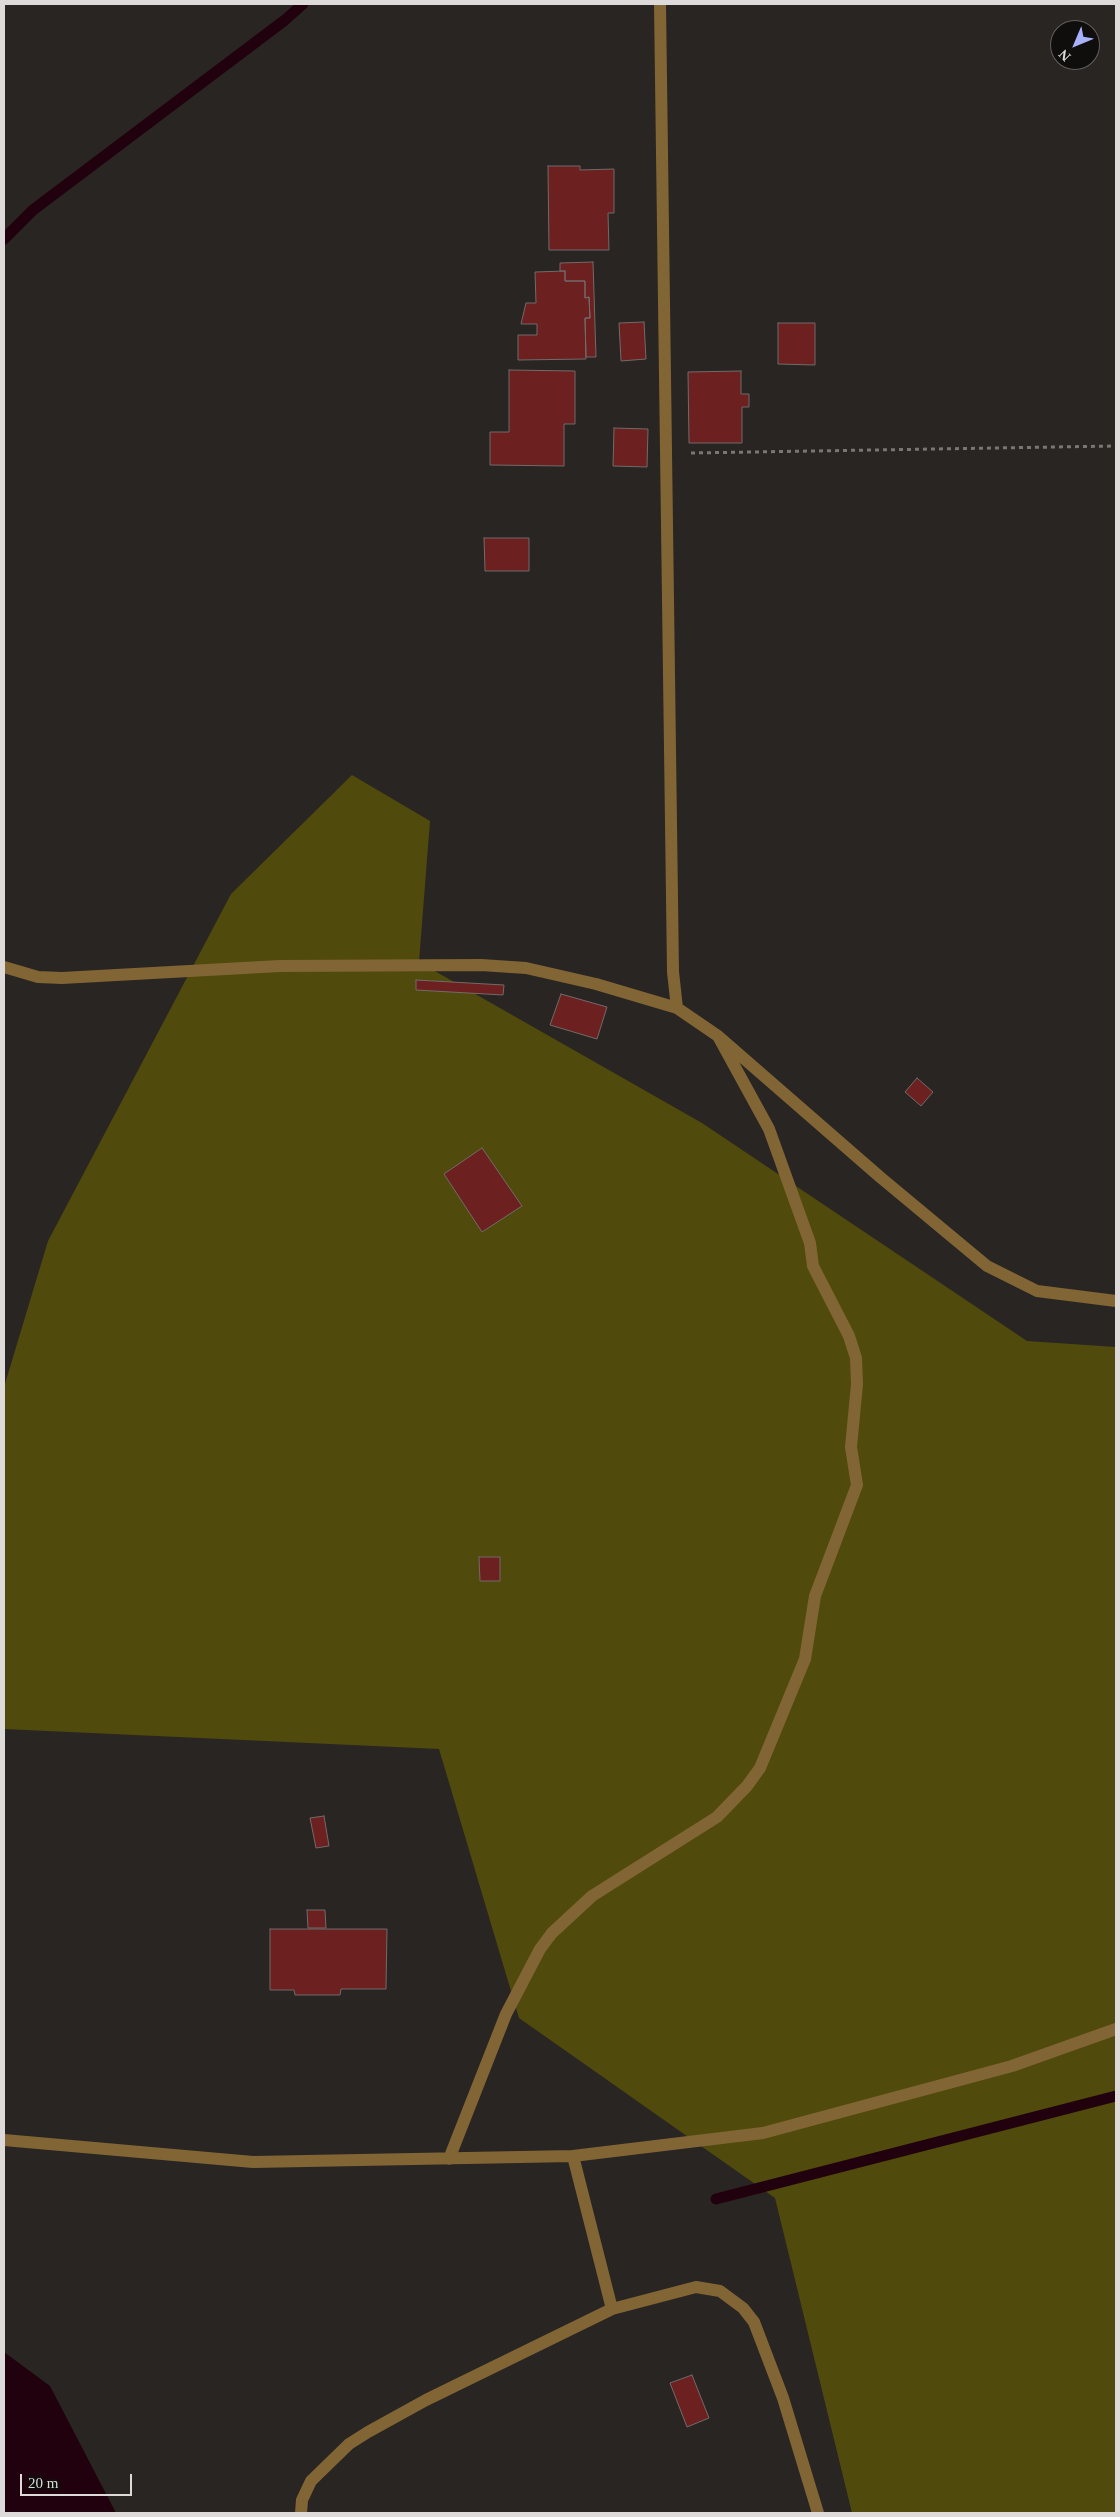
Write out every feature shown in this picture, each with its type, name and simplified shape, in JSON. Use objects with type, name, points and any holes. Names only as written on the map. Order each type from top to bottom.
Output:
[{"type":"street","points":[[660,4],[673,972],[677,1008]]},
{"type":"street","points":[[4,967],[38,977],[62,978],[280,966],[499,966],[526,968],[596,984],[677,1008],[718,1036],[880,1177],[987,1266],[1037,1292],[1116,1301]]},
{"type":"street","points":[[449,2158],[506,2014],[540,1949],[552,1933],[592,1896],[716,1817],[747,1786],[760,1768],[805,1659],[815,1596],[857,1485],[851,1447],[857,1384],[856,1358],[849,1336],[813,1266],[810,1243],[769,1129],[718,1036]]},
{"type":"street","points":[[4,2140],[253,2162],[573,2156],[763,2133],[1012,2066],[1116,2029]]},
{"type":"street","points":[[573,2156],[612,2309]]},
{"type":"street","points":[[301,2513],[302,2500],[312,2481],[349,2444],[426,2400],[612,2309],[696,2287],[720,2291],[743,2308],[754,2322],[782,2398],[818,2513]]},
{"type":"path","points":[[665,454],[1116,446]]},
{"type":"shaded area","points":[[352,775],[430,821],[419,962],[702,1123],[1027,1341],[1116,1347],[1116,2513],[852,2513],[775,2198],[519,2018],[439,1749],[4,1729],[4,1387],[48,1241],[231,894]]},
{"type":"shaded area","points":[[4,2352],[50,2386],[116,2513],[4,2513]]},
{"type":"building","points":[[548,166],[580,166],[580,170],[614,169],[614,213],[608,213],[609,250],[549,250]]},
{"type":"building","points":[[593,262],[596,357],[586,357],[585,318],[590,318],[589,297],[585,298],[585,281],[565,281],[565,271],[560,271],[560,263]]},
{"type":"building","points":[[565,271],[565,281],[585,281],[585,298],[589,297],[590,318],[585,318],[586,359],[518,360],[518,335],[537,335],[537,324],[521,324],[526,303],[536,303],[535,272]]},
{"type":"building","points":[[644,322],[646,359],[621,361],[619,323]]},
{"type":"building","points":[[778,323],[815,323],[815,365],[778,364]]},
{"type":"building","points":[[509,370],[575,371],[575,424],[564,424],[564,466],[490,465],[490,432],[509,432]]},
{"type":"building","points":[[741,371],[741,394],[749,394],[749,407],[742,407],[742,443],[689,443],[688,372]]},
{"type":"building","points":[[614,428],[648,429],[647,467],[613,466]]},
{"type":"building","points":[[484,538],[529,538],[529,571],[485,571]]},
{"type":"building","points":[[416,980],[504,985],[503,995],[416,990]]},
{"type":"building","points":[[561,994],[607,1007],[597,1039],[550,1025]]},
{"type":"building","points":[[917,1078],[933,1092],[921,1106],[905,1092]]},
{"type":"building","points":[[482,1148],[522,1206],[482,1232],[444,1174]]},
{"type":"building","points":[[479,1557],[500,1557],[500,1581],[480,1581]]},
{"type":"building","points":[[324,1816],[329,1846],[316,1848],[310,1818]]},
{"type":"building","points":[[307,1910],[325,1910],[326,1928],[308,1928]]},
{"type":"building","points":[[270,1929],[387,1929],[386,1989],[341,1989],[340,1995],[295,1995],[294,1990],[270,1990]]},
{"type":"building","points":[[692,2375],[709,2418],[687,2427],[670,2383]]},
{"type":"waterway","points":[[4,239],[33,210],[285,20],[303,4]]},
{"type":"waterway","points":[[716,2199],[1116,2096]]}]
